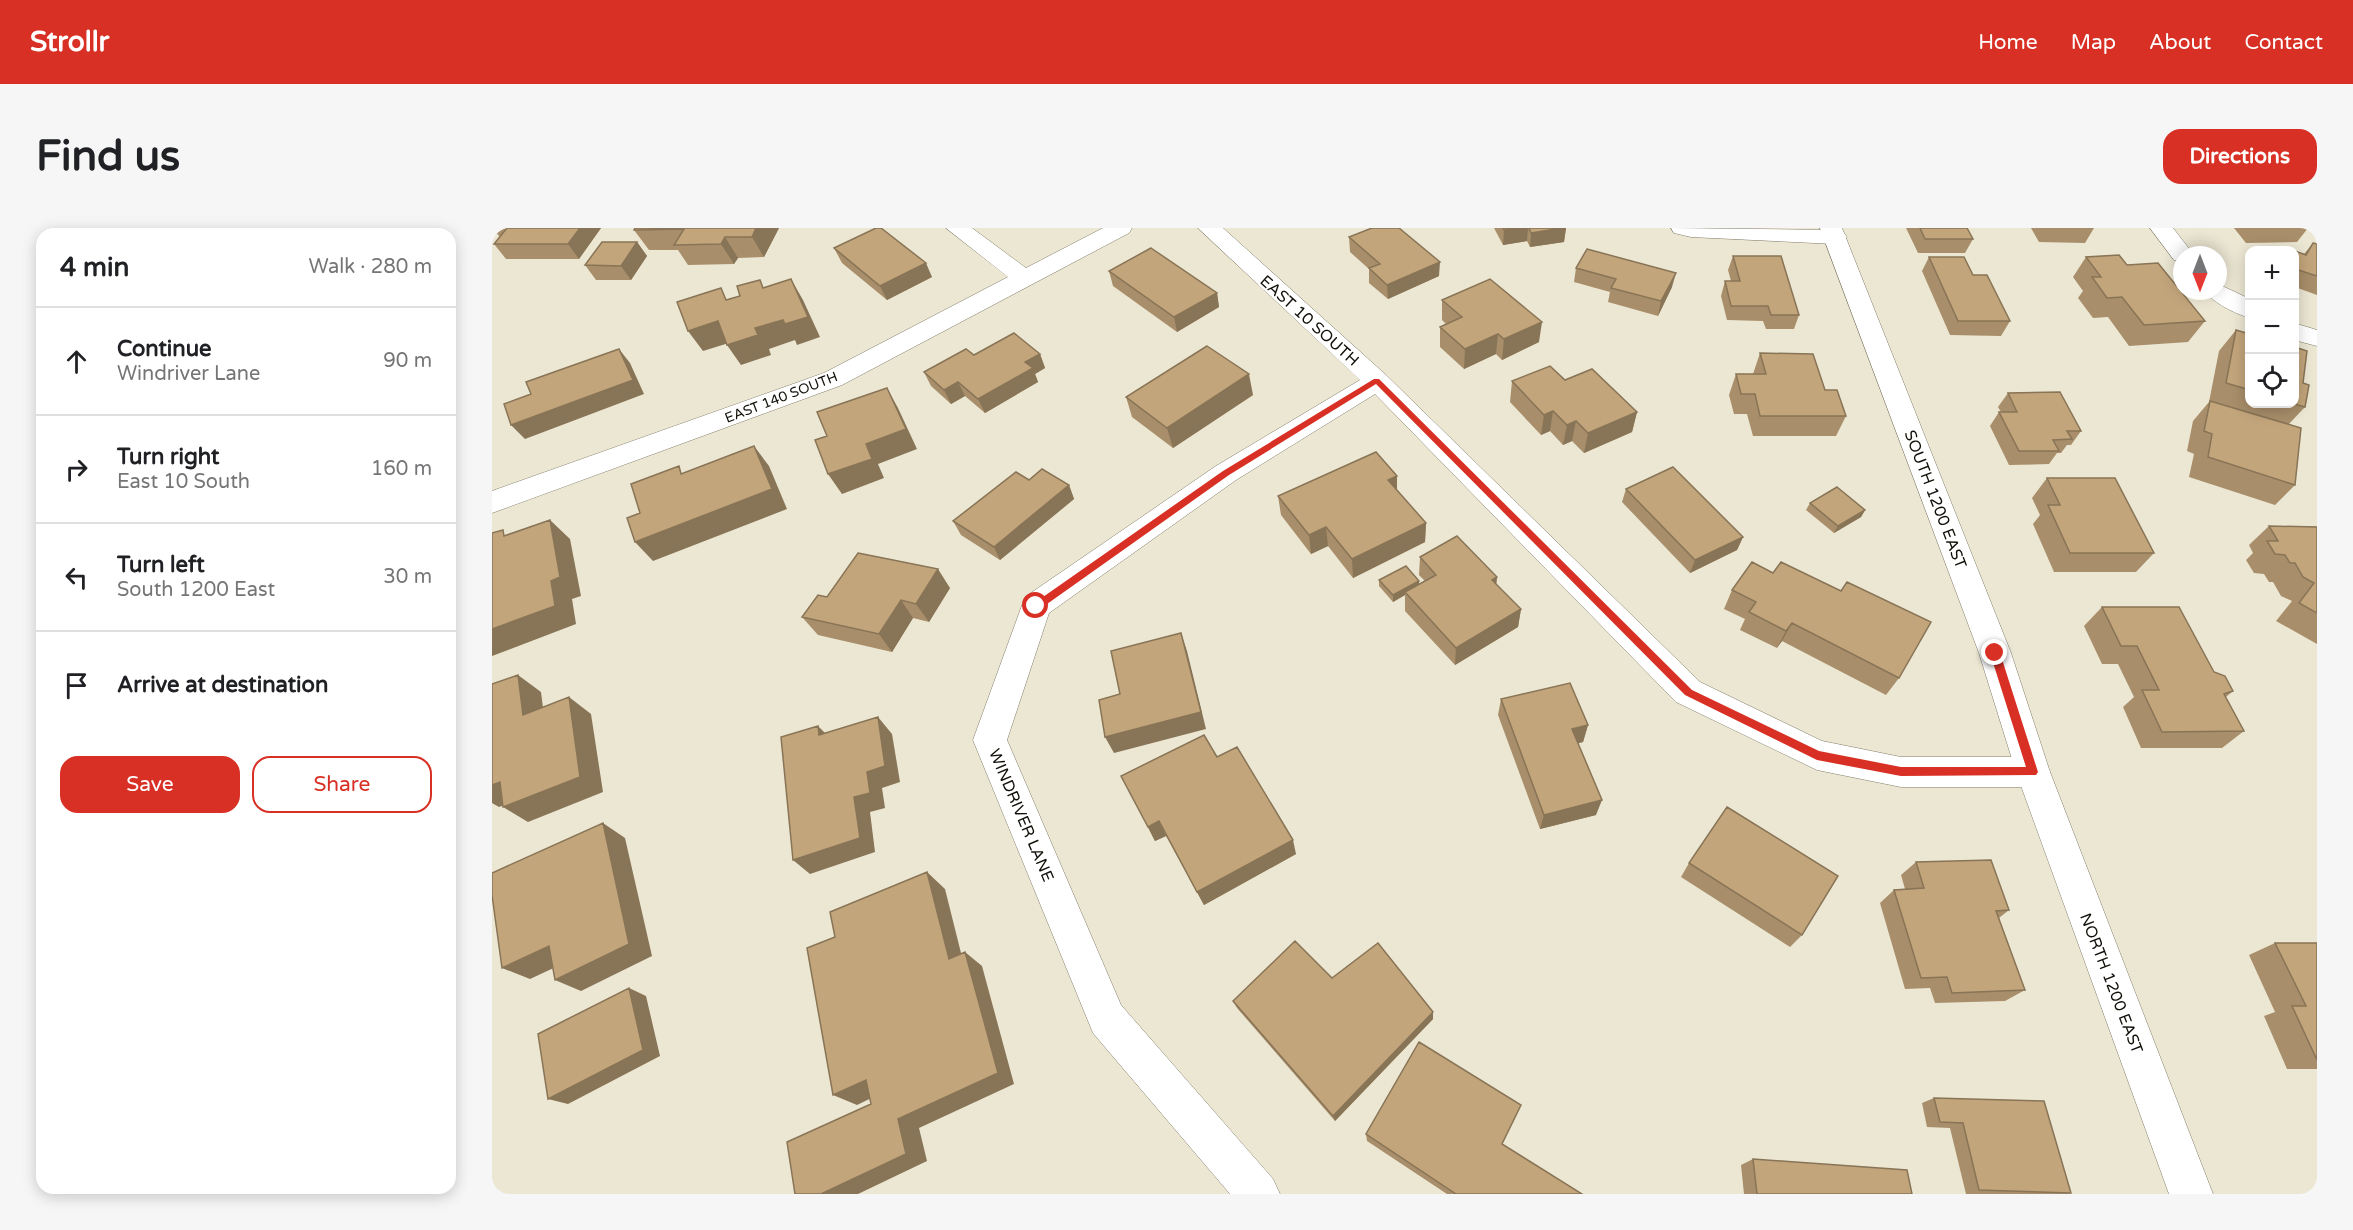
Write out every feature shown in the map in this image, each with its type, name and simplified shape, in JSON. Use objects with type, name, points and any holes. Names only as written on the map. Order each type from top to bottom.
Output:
[{"type":"street","points":[[957,228],[1024,278]]},
{"type":"street","name":"EAST 140 SOUTH","points":[[492,502],[833,379],[1121,228]]},
{"type":"street","name":"EAST 10 SOUTH","points":[[1209,228],[1377,381],[1688,692],[1817,755],[1901,772],[2033,772]]},
{"type":"street","points":[[1682,228],[1833,232]]},
{"type":"street","points":[[2161,228],[2175,246]]},
{"type":"street","name":"SOUTH 1200 EAST","points":[[1833,232],[1995,653],[2033,772]]},
{"type":"street","points":[[2227,297],[2245,307]]},
{"type":"street","points":[[2299,332],[2317,338]]},
{"type":"street","name":"WINDRIVER LANE","points":[[1258,1194],[1107,1020],[990,740],[1036,606],[1226,473],[1377,381]]},
{"type":"street","name":"NORTH 1200 EAST","points":[[2033,772],[2191,1194]]},
{"type":"building","points":[[507,228],[580,228],[568,244],[494,244]]},
{"type":"building","points":[[635,228],[756,228],[752,237],[725,237],[721,244],[674,245],[684,229],[634,230]]},
{"type":"building","points":[[876,228],[881,228],[926,263],[880,286],[834,248]]},
{"type":"building","points":[[1372,228],[1399,228],[1440,262],[1387,285],[1369,268],[1380,264],[1349,237]]},
{"type":"building","points":[[1529,228],[1562,228],[1531,233]]},
{"type":"building","points":[[1920,228],[1967,228],[1973,239],[1925,239]]},
{"type":"building","points":[[602,242],[637,242],[621,266],[585,265]]},
{"type":"building","points":[[2313,243],[2317,244],[2317,276],[2299,270],[2299,252],[2306,255]]},
{"type":"building","points":[[1151,248],[1217,293],[1174,317],[1109,271]]},
{"type":"building","points":[[1587,249],[1676,273],[1661,301],[1611,288],[1616,279],[1576,268]]},
{"type":"building","points":[[2119,255],[2127,265],[2158,263],[2173,282],[2173,300],[2188,300],[2205,321],[2144,325],[2122,297],[2107,298],[2092,277],[2101,277],[2086,257]]},
{"type":"building","points":[[1733,256],[1781,256],[1799,315],[1771,315],[1768,306],[1731,306],[1725,281],[1740,281]]},
{"type":"building","points":[[1929,257],[1964,257],[1973,275],[1987,275],[2010,321],[1958,321]]},
{"type":"building","points":[[791,279],[808,317],[785,324],[783,320],[755,328],[758,335],[727,345],[718,321],[688,331],[677,302],[721,288],[726,300],[740,296],[737,286],[760,280],[763,288]]},
{"type":"building","points":[[1490,279],[1542,322],[1504,339],[1498,334],[1465,349],[1440,327],[1462,317],[1442,300]]},
{"type":"building","points":[[2236,330],[2245,333],[2245,389],[2226,383]]},
{"type":"building","points":[[1014,333],[1040,354],[1025,362],[1033,368],[978,399],[958,382],[944,390],[924,372],[966,349],[974,355]]},
{"type":"building","points":[[1207,346],[1249,374],[1167,428],[1126,397]]},
{"type":"building","points":[[2299,348],[2307,351],[2303,383],[2309,385],[2305,407],[2299,405]]},
{"type":"building","points":[[619,349],[633,380],[511,425],[504,404],[531,394],[526,382]]},
{"type":"building","points":[[1760,353],[1813,354],[1825,390],[1837,390],[1846,416],[1760,416],[1755,394],[1741,394],[1736,374],[1766,374]]},
{"type":"building","points":[[1550,366],[1565,380],[1592,369],[1637,412],[1588,433],[1576,421],[1567,425],[1553,411],[1544,415],[1512,381]]},
{"type":"building","points":[[887,388],[906,429],[866,444],[872,459],[828,474],[815,440],[827,436],[817,412]]},
{"type":"building","points":[[2060,392],[2081,431],[2067,431],[2072,439],[2053,440],[2059,451],[2019,451],[1999,412],[2017,412],[2008,393]]},
{"type":"building","points":[[2210,401],[2301,428],[2295,485],[2208,457],[2212,434],[2204,431]]},
{"type":"building","points":[[754,446],[772,489],[635,542],[627,518],[640,513],[631,484],[679,466],[681,474]]},
{"type":"building","points":[[1376,452],[1397,476],[1388,480],[1426,523],[1352,559],[1326,527],[1309,535],[1278,496]]},
{"type":"building","points":[[1673,467],[1743,537],[1695,560],[1626,489]]},
{"type":"building","points":[[1042,469],[1069,485],[994,547],[953,521],[1016,472],[1029,480]]},
{"type":"building","points":[[2047,478],[2115,478],[2154,553],[2070,553],[2048,505],[2060,505]]},
{"type":"building","points":[[1837,487],[1865,510],[1838,526],[1810,503]]},
{"type":"building","points":[[550,520],[560,577],[551,581],[555,606],[492,629],[492,533],[503,530],[504,536]]},
{"type":"building","points":[[2269,526],[2317,527],[2317,613],[2299,603],[2314,583],[2303,577],[2295,563],[2290,563],[2285,555],[2275,554],[2267,541],[2278,541]]},
{"type":"building","points":[[1457,536],[1497,577],[1492,580],[1521,609],[1456,648],[1405,592],[1436,575],[1420,557]]},
{"type":"building","points":[[858,553],[938,569],[916,604],[901,600],[879,634],[802,617],[818,595],[827,597]]},
{"type":"building","points":[[1752,562],[1773,573],[1781,562],[1841,591],[1847,582],[1931,622],[1899,678],[1792,623],[1786,631],[1749,612],[1756,602],[1732,590]]},
{"type":"building","points":[[1406,566],[1419,581],[1393,595],[1379,580]]},
{"type":"building","points":[[2102,607],[2179,607],[2214,672],[2225,676],[2233,691],[2224,694],[2244,731],[2162,732],[2142,690],[2159,690],[2137,646],[2121,646]]},
{"type":"building","points":[[1181,633],[1201,712],[1105,737],[1099,700],[1120,694],[1111,651]]},
{"type":"building","points":[[518,675],[523,715],[569,697],[580,777],[503,807],[500,782],[492,785],[492,684]]},
{"type":"building","points":[[1570,683],[1588,725],[1572,729],[1602,800],[1544,815],[1501,699]]},
{"type":"building","points":[[878,717],[885,766],[867,772],[870,793],[854,797],[860,838],[793,860],[781,737],[818,726],[819,735]]},
{"type":"building","points":[[1204,735],[1217,757],[1237,747],[1293,840],[1197,892],[1159,821],[1148,827],[1121,776]]},
{"type":"building","points":[[1727,807],[1838,876],[1802,935],[1689,863]]},
{"type":"building","points":[[603,823],[629,944],[555,980],[549,946],[502,968],[492,895],[492,873]]},
{"type":"building","points":[[1991,860],[2009,910],[1996,911],[2025,990],[1952,993],[1947,977],[1921,978],[1894,890],[1924,888],[1916,862]]},
{"type":"building","points":[[927,872],[949,959],[965,952],[998,1073],[898,1119],[906,1154],[821,1194],[795,1194],[787,1142],[871,1104],[866,1080],[833,1095],[807,948],[835,937],[830,912]]},
{"type":"building","points":[[1295,941],[1332,978],[1378,943],[1433,1012],[1333,1116],[1233,1001]]},
{"type":"building","points":[[2275,943],[2317,943],[2317,1060],[2292,1006],[2306,1006]]},
{"type":"building","points":[[629,988],[643,1050],[548,1099],[538,1034]]},
{"type":"building","points":[[1419,1042],[1521,1105],[1502,1144],[1582,1194],[1456,1194],[1366,1134]]},
{"type":"building","points":[[1934,1098],[2044,1101],[2071,1193],[1979,1190],[1963,1123],[1940,1122]]},
{"type":"building","points":[[1753,1159],[1907,1170],[1912,1194],[1757,1194]]},
{"type":"route","points":[[1036,606],[1226,473],[1377,381],[1688,692],[1817,755],[1901,772],[2033,772],[1995,653]]}]
